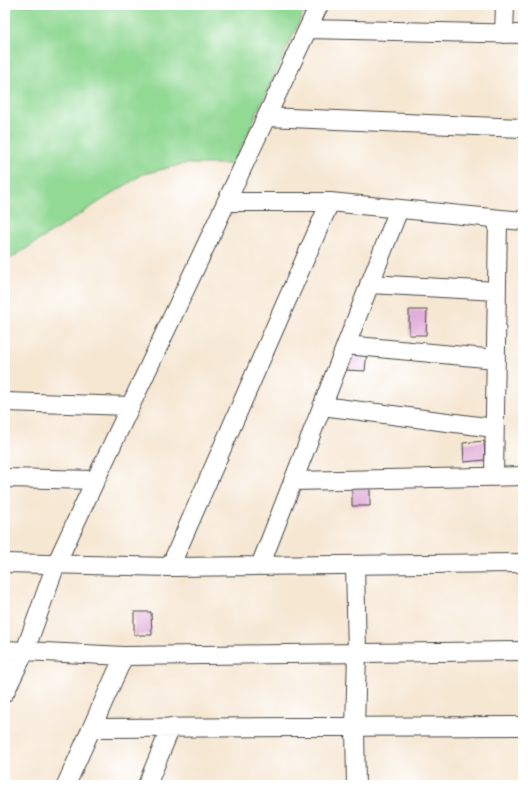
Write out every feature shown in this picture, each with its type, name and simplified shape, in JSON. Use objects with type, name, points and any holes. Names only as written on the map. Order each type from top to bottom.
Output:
[{"type":"street","points":[[5,692],[25,651],[56,564],[319,5]]},
{"type":"street","points":[[504,34],[505,5]]},
{"type":"street","points":[[308,29],[523,34]]},
{"type":"street","points":[[266,117],[523,128]]},
{"type":"street","points":[[226,202],[330,202],[523,221]]},
{"type":"street","points":[[170,567],[330,202]]},
{"type":"street","points":[[260,566],[399,209]]},
{"type":"street","points":[[494,477],[498,218]]},
{"type":"street","points":[[369,284],[497,291]]},
{"type":"street","points":[[346,345],[496,359]]},
{"type":"street","points":[[5,402],[130,406]]},
{"type":"street","points":[[322,406],[494,428]]},
{"type":"street","points":[[293,481],[523,476]]},
{"type":"street","points":[[5,478],[96,480]]},
{"type":"street","points":[[5,563],[170,567],[523,563]]},
{"type":"street","points":[[355,565],[357,653],[356,785]]},
{"type":"street","points":[[5,650],[124,656],[523,651]]},
{"type":"street","points":[[66,785],[124,656]]},
{"type":"street","points":[[92,728],[523,726]]},
{"type":"street","points":[[147,785],[171,727]]},
{"type":"green space","points":[[5,5],[307,5],[233,164],[184,164],[143,174],[5,262]]},
{"type":"building","points":[[409,310],[427,310],[426,335],[409,335]]},
{"type":"building","points":[[346,350],[367,351],[365,371],[345,370]]},
{"type":"building","points":[[484,441],[485,460],[464,462],[463,443]]},
{"type":"building","points":[[370,482],[370,506],[352,506],[352,483]]},
{"type":"building","points":[[134,612],[151,612],[152,635],[134,635]]}]
